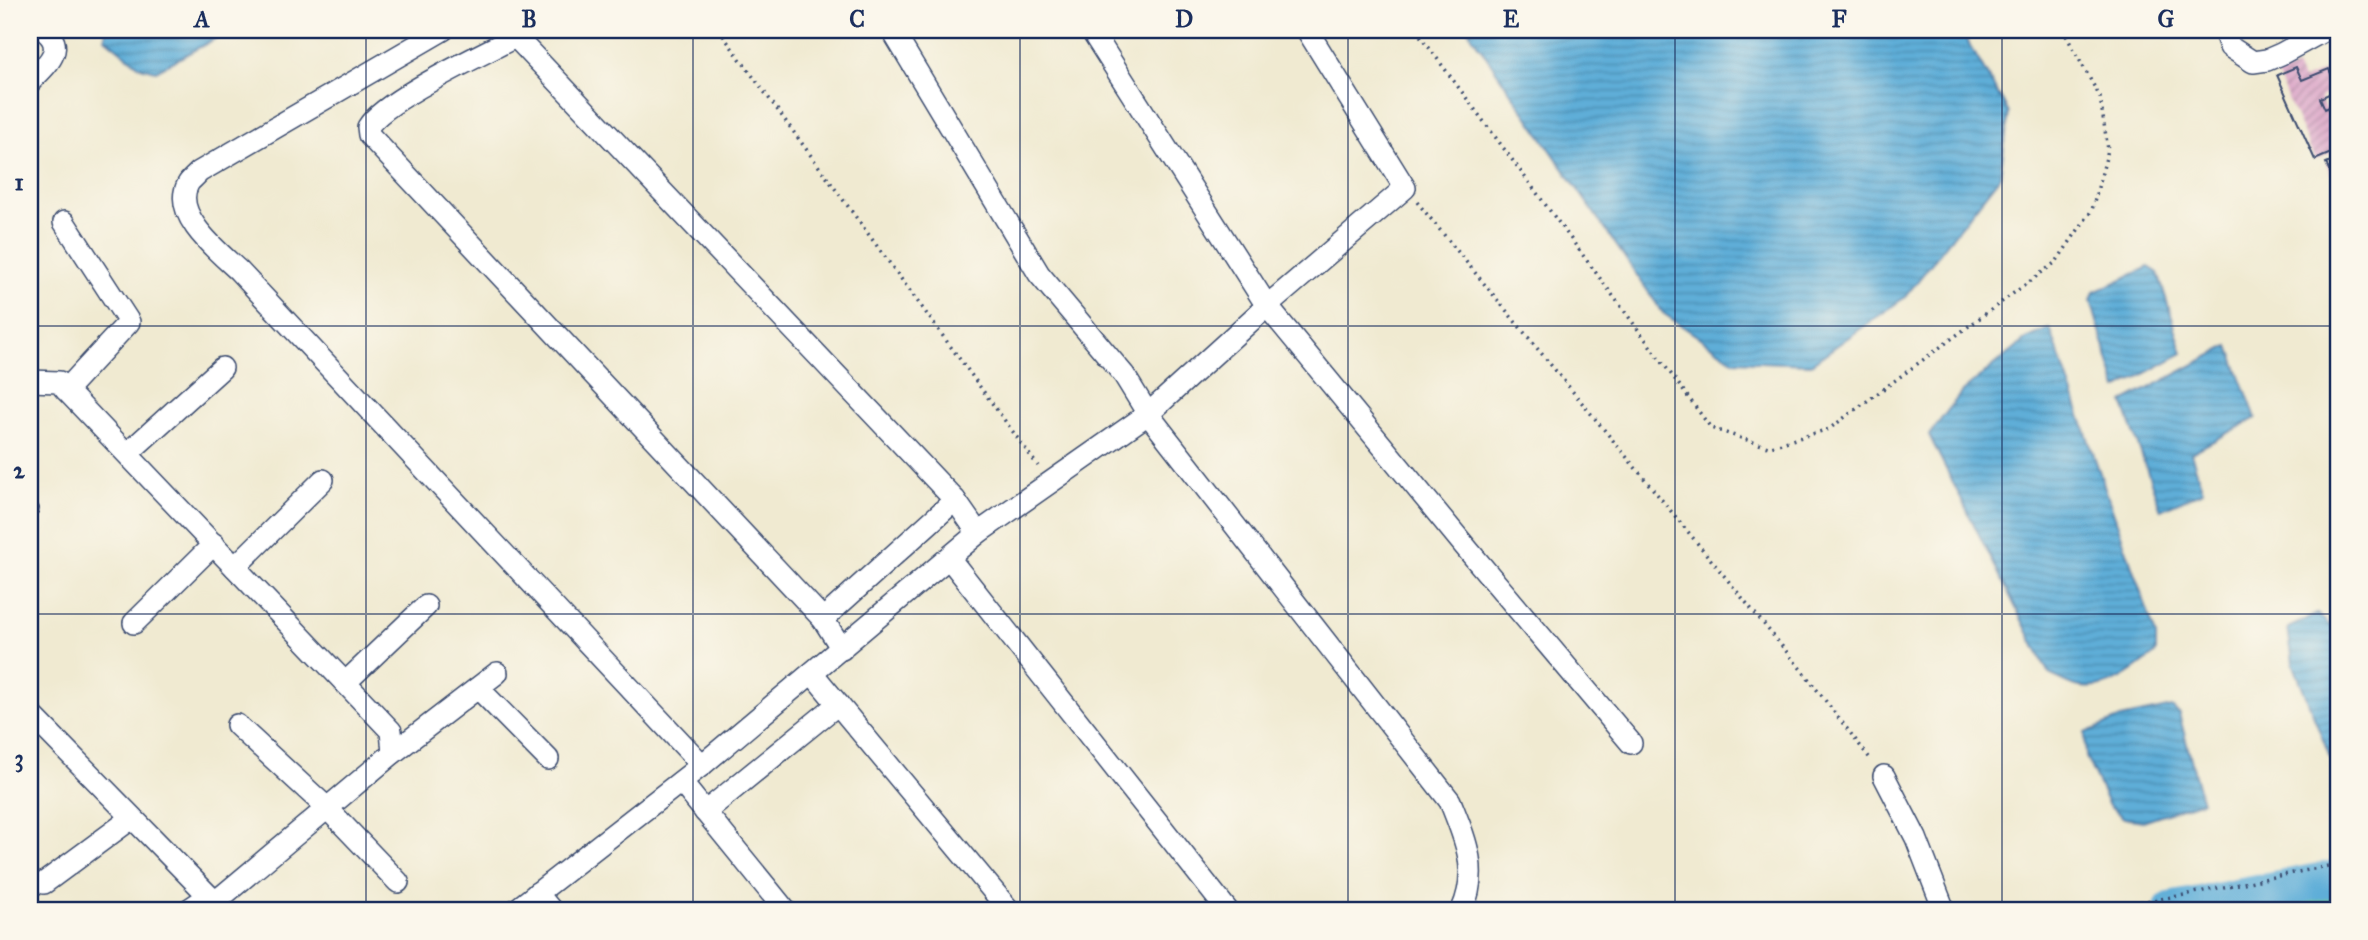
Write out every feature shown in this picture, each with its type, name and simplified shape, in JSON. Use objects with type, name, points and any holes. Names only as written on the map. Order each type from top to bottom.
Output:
[{"type":"street","points":[[30,82],[53,57],[55,51],[53,40],[44,30]]},
{"type":"street","points":[[443,30],[200,172],[188,183],[185,194],[187,212],[200,235],[248,281],[702,765]]},
{"type":"street","points":[[892,30],[1039,274],[1124,376],[1148,414],[1450,801],[1470,852],[1468,897],[1462,910]]},
{"type":"street","points":[[1091,30],[1267,306],[1631,743]]},
{"type":"street","points":[[516,910],[702,765],[978,533],[1148,414],[1267,306],[1405,188],[1307,30]]},
{"type":"street","points":[[2224,30],[2230,47],[2253,62],[2267,61],[2325,30]]},
{"type":"street","points":[[842,649],[822,619],[369,135],[368,127],[375,116],[512,33],[955,500],[978,533]]},
{"type":"street","points":[[64,222],[129,322],[66,390]]},
{"type":"street","points":[[128,453],[222,368]]},
{"type":"street","points":[[30,381],[59,382],[391,732],[393,753]]},
{"type":"street","points":[[235,567],[323,480]]},
{"type":"street","points":[[822,619],[955,500]]},
{"type":"street","points":[[134,622],[214,544]]},
{"type":"street","points":[[949,558],[1227,910]]},
{"type":"street","points":[[345,683],[426,606]]},
{"type":"street","points":[[188,910],[214,905],[393,753],[497,673]]},
{"type":"street","points":[[812,673],[1009,910]]},
{"type":"street","points":[[478,688],[548,759]]},
{"type":"street","points":[[705,812],[838,704]]},
{"type":"street","points":[[30,713],[214,905]]},
{"type":"street","points":[[237,725],[327,808],[398,882]]},
{"type":"street","points":[[1884,776],[1916,838],[1944,910]]},
{"type":"street","points":[[681,782],[785,910]]},
{"type":"street","points":[[44,883],[132,818]]},
{"type":"street","points":[[537,893],[551,910]]},
{"type":"path","points":[[89,30],[99,38]]},
{"type":"path","points":[[719,30],[1050,483]]},
{"type":"path","points":[[1416,30],[1711,428],[1768,447],[1829,429],[2056,262],[2092,210],[2108,150],[2101,97],[2063,30]]},
{"type":"path","points":[[1405,188],[1804,673],[1884,776]]},
{"type":"path","points":[[2085,910],[2179,896],[2338,864]]},
{"type":"green space","points":[[2338,888],[2338,910],[2230,910]]},
{"type":"water","points":[[106,30],[231,30],[156,71],[141,67],[105,38]]},
{"type":"water","points":[[1468,30],[1961,30],[2009,113],[2000,176],[1905,297],[1811,364],[1734,361],[1663,313]]},
{"type":"water","points":[[2149,267],[2158,273],[2183,353],[2117,389],[2091,301],[2094,292]]},
{"type":"water","points":[[2050,328],[2156,636],[2156,653],[2121,678],[2102,686],[2081,687],[2049,674],[1929,435],[1962,392],[2026,339]]},
{"type":"water","points":[[2229,346],[2256,418],[2191,453],[2203,491],[2161,510],[2123,402]]},
{"type":"water","points":[[2317,614],[2334,629],[2338,643],[2338,778],[2293,663],[2288,628]]},
{"type":"water","points":[[2172,707],[2179,714],[2202,801],[2143,821],[2124,818],[2109,806],[2086,757],[2085,733],[2121,718]]},
{"type":"building","points":[[2296,67],[2302,80],[2329,69],[2338,90],[2320,98],[2325,109],[2338,103],[2338,150],[2315,160],[2277,75]]},
{"type":"building","points":[[2338,158],[2338,191],[2326,163]]},
{"type":"waterway","points":[[2172,910],[2338,878]]}]
